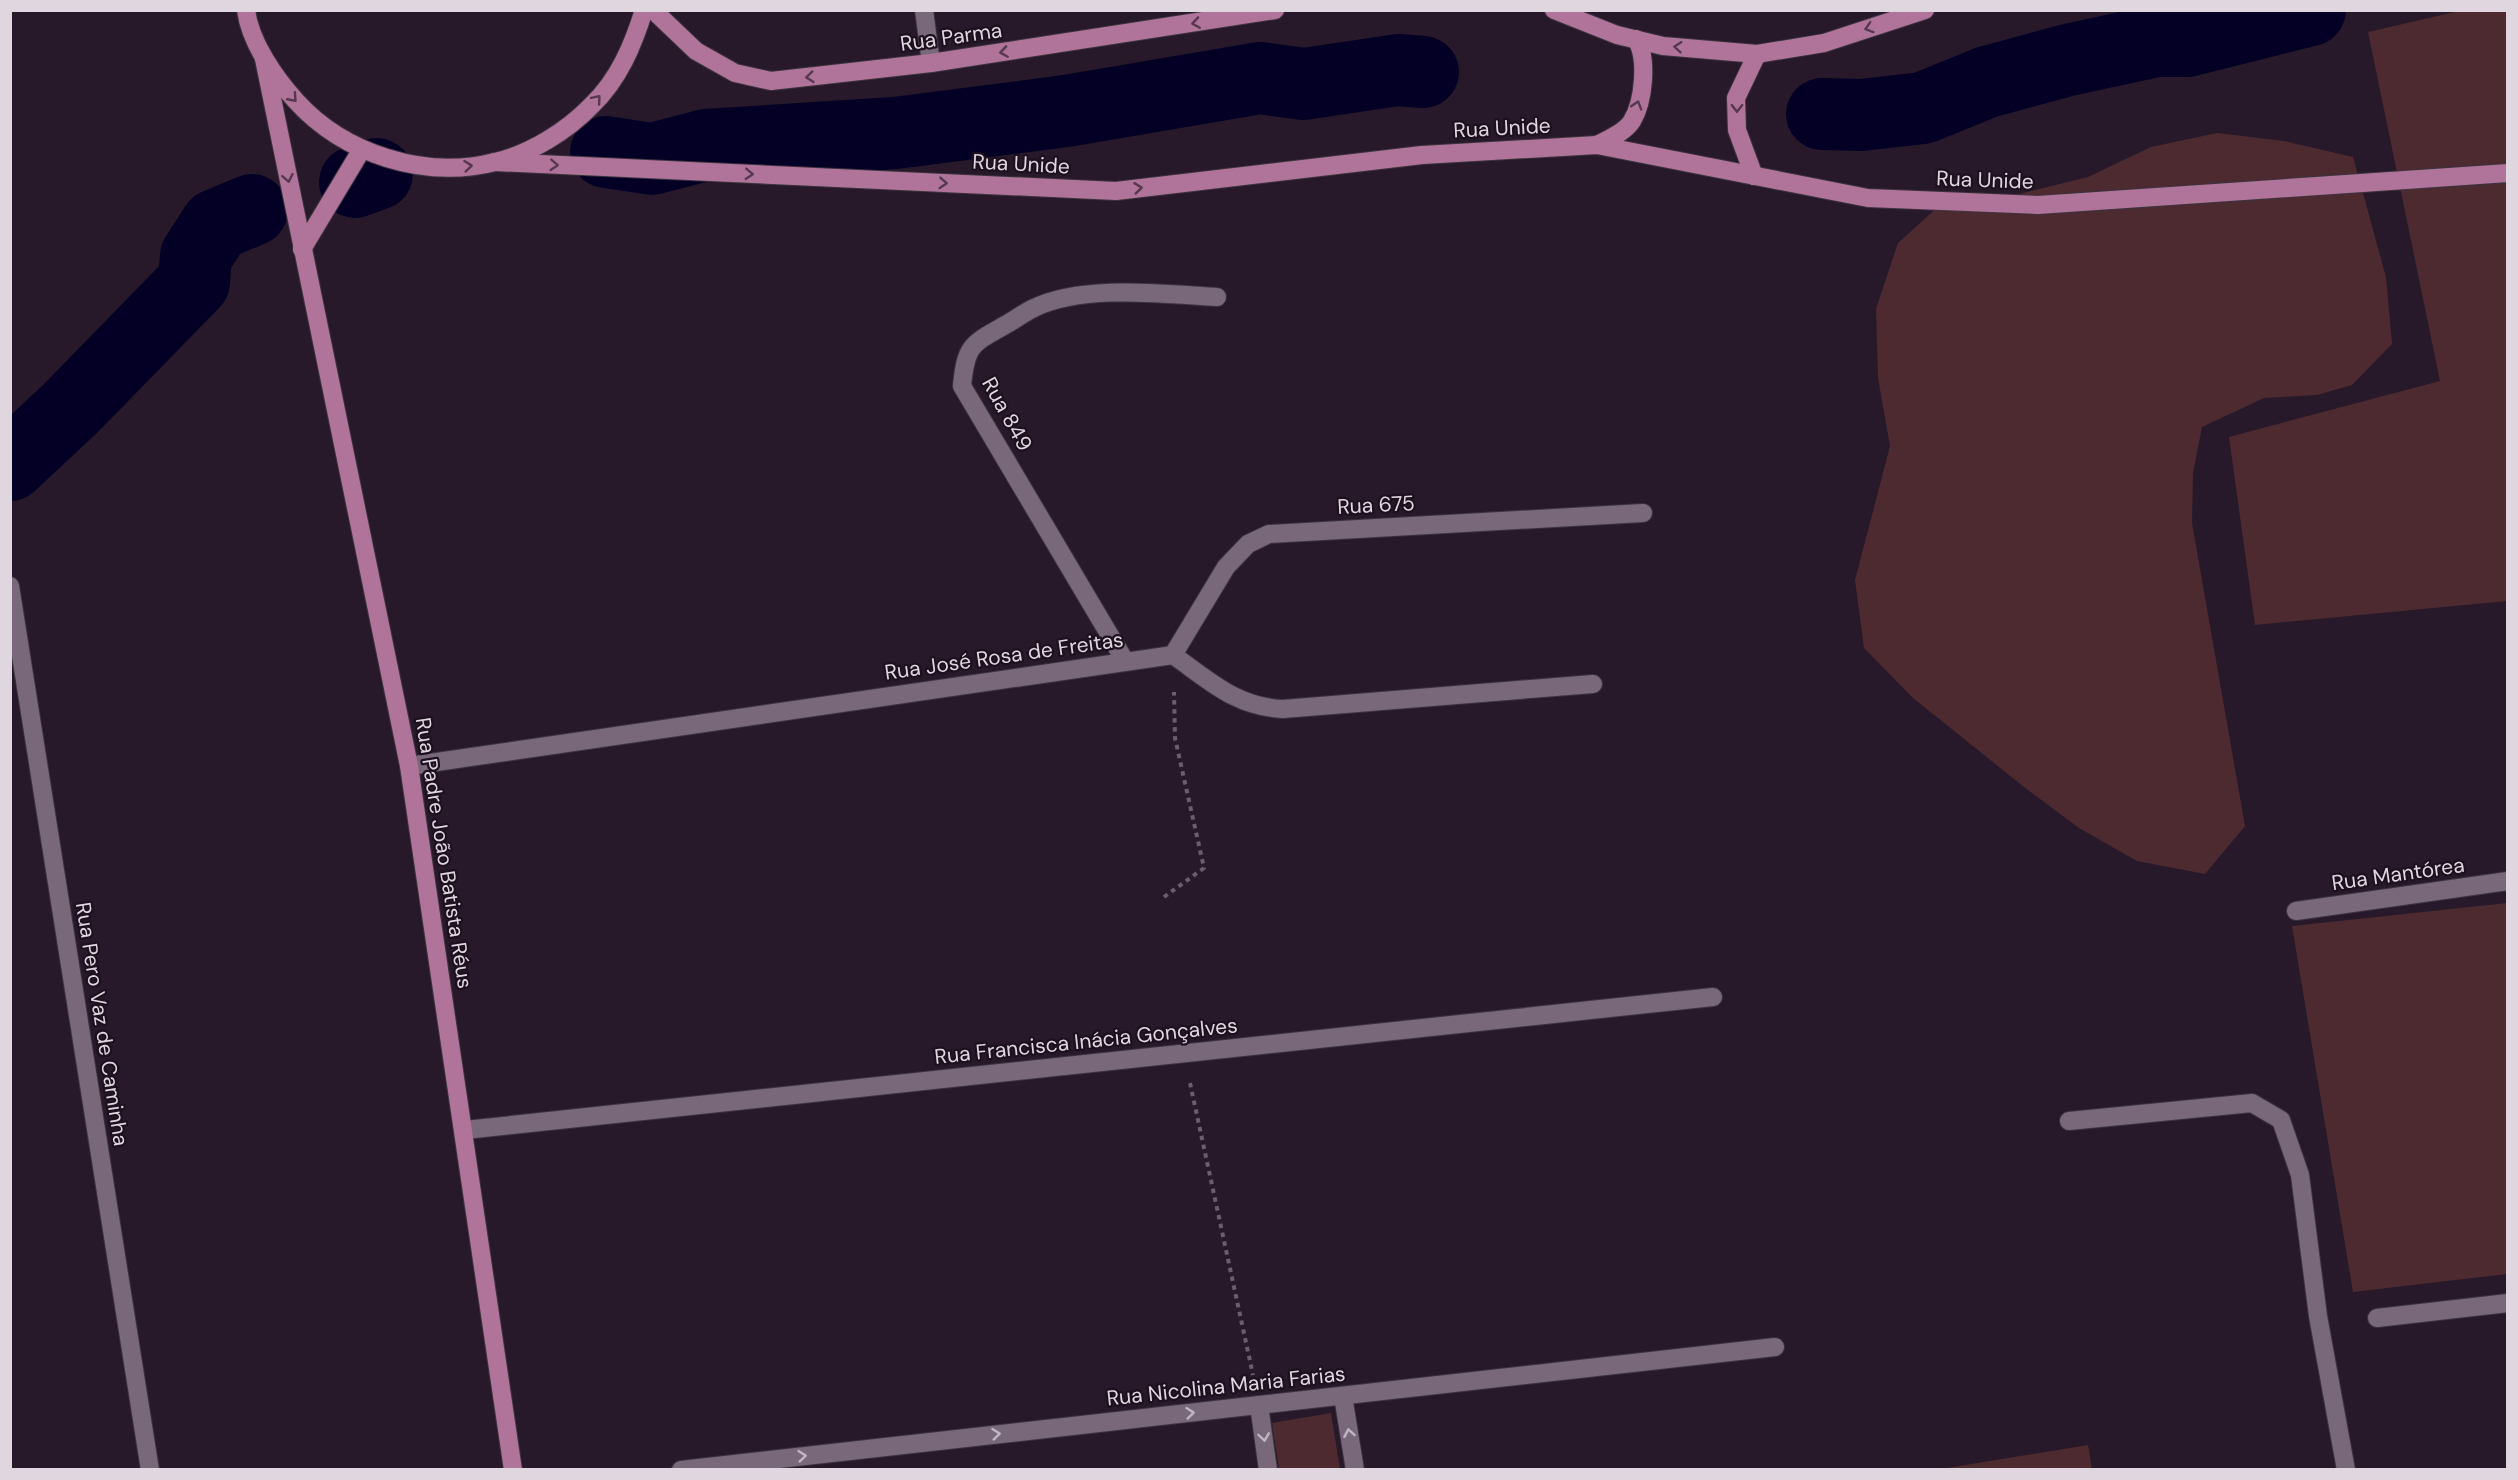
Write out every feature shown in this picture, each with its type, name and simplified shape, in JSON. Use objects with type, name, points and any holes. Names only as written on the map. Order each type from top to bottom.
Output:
[{"type":"main road","points":[[246,10],[264,59],[283,87],[306,112],[332,133],[362,149],[394,161],[428,166],[461,167],[495,162],[531,148],[564,130],[593,105],[617,75],[635,41],[644,10]]},
{"type":"main road","name":"Rua Parma","points":[[653,10],[696,51],[735,73],[771,81],[932,63],[1275,10]]},
{"type":"main road","points":[[1554,10],[1617,35],[1663,46],[1757,54],[1824,43],[1925,10]]},
{"type":"main road","points":[[1597,145],[1617,134],[1632,121],[1641,92],[1644,67],[1642,49],[1636,39]]},
{"type":"main road","points":[[1754,176],[1737,130],[1736,98],[1757,54]]},
{"type":"main road","name":"Rua Padre João Batista Réus","points":[[264,59],[409,766],[465,1130],[513,1470]]},
{"type":"main road","name":"Rua Unide","points":[[495,162],[1116,191],[1422,155],[1597,145],[1868,198],[2038,205],[2508,173]]},
{"type":"main road","points":[[302,249],[362,149]]},
{"type":"street","points":[[924,10],[932,63]]},
{"type":"street","name":"Rua 849","points":[[1125,661],[962,386],[965,359],[977,341],[1036,307],[1068,298],[1108,292],[1217,297]]},
{"type":"street","name":"Rua 675","points":[[1173,655],[1226,567],[1248,544],[1269,534],[1643,513]]},
{"type":"street","name":"Rua Pero Vaz de Caminha","points":[[10,586],[150,1470]]},
{"type":"street","points":[[1173,655],[1239,700],[1261,708],[1283,709],[1593,684]]},
{"type":"street","name":"Rua José Rosa de Freitas","points":[[409,766],[1173,655]]},
{"type":"street","name":"Rua Mantórea","points":[[2296,911],[2508,881]]},
{"type":"street","name":"Rua Francisca Inácia Gonçalves","points":[[465,1130],[1713,998]]},
{"type":"street","points":[[2069,1121],[2252,1104],[2281,1120],[2300,1175],[2318,1316],[2343,1441],[2346,1470]]},
{"type":"street","points":[[2377,1317],[2508,1303]]},
{"type":"street","name":"Rua Nicolina Maria Farias","points":[[681,1470],[1775,1347]]},
{"type":"street","points":[[1343,1396],[1355,1470]]},
{"type":"street","points":[[1259,1405],[1268,1470]]},
{"type":"path","points":[[1164,897],[1204,868],[1175,738],[1173,655]]},
{"type":"path","points":[[1184,1053],[1259,1405]]},
{"type":"shaded area","points":[[2459,11],[2507,11],[2507,601],[2255,625],[2229,437],[2440,381],[2368,32]]},
{"type":"shaded area","points":[[2217,133],[2284,141],[2353,157],[2386,277],[2392,344],[2352,385],[2317,395],[2264,398],[2202,427],[2193,473],[2192,523],[2245,826],[2205,874],[2137,861],[2079,828],[1913,698],[1864,648],[1855,580],[1890,446],[1878,378],[1876,309],[1898,243],[1950,196],[2019,194],[2088,177],[2151,147]]},
{"type":"shaded area","points":[[2507,903],[2507,1274],[2353,1292],[2292,926]]},
{"type":"shaded area","points":[[1331,1413],[1340,1469],[1279,1469],[1272,1423]]},
{"type":"shaded area","points":[[2088,1445],[2092,1469],[1941,1469]]},
{"type":"waterway","points":[[1822,114],[1861,115],[1923,108],[1987,82],[2068,60],[2156,41],[2187,41],[2310,10]]},
{"type":"waterway","points":[[606,152],[652,159],[706,145],[895,133],[1066,111],[1260,78],[1304,84],[1398,70],[1423,72]]},
{"type":"waterway","points":[[355,182],[377,174]]},
{"type":"waterway","points":[[10,465],[70,409],[194,282],[196,256],[216,225],[252,210]]}]
